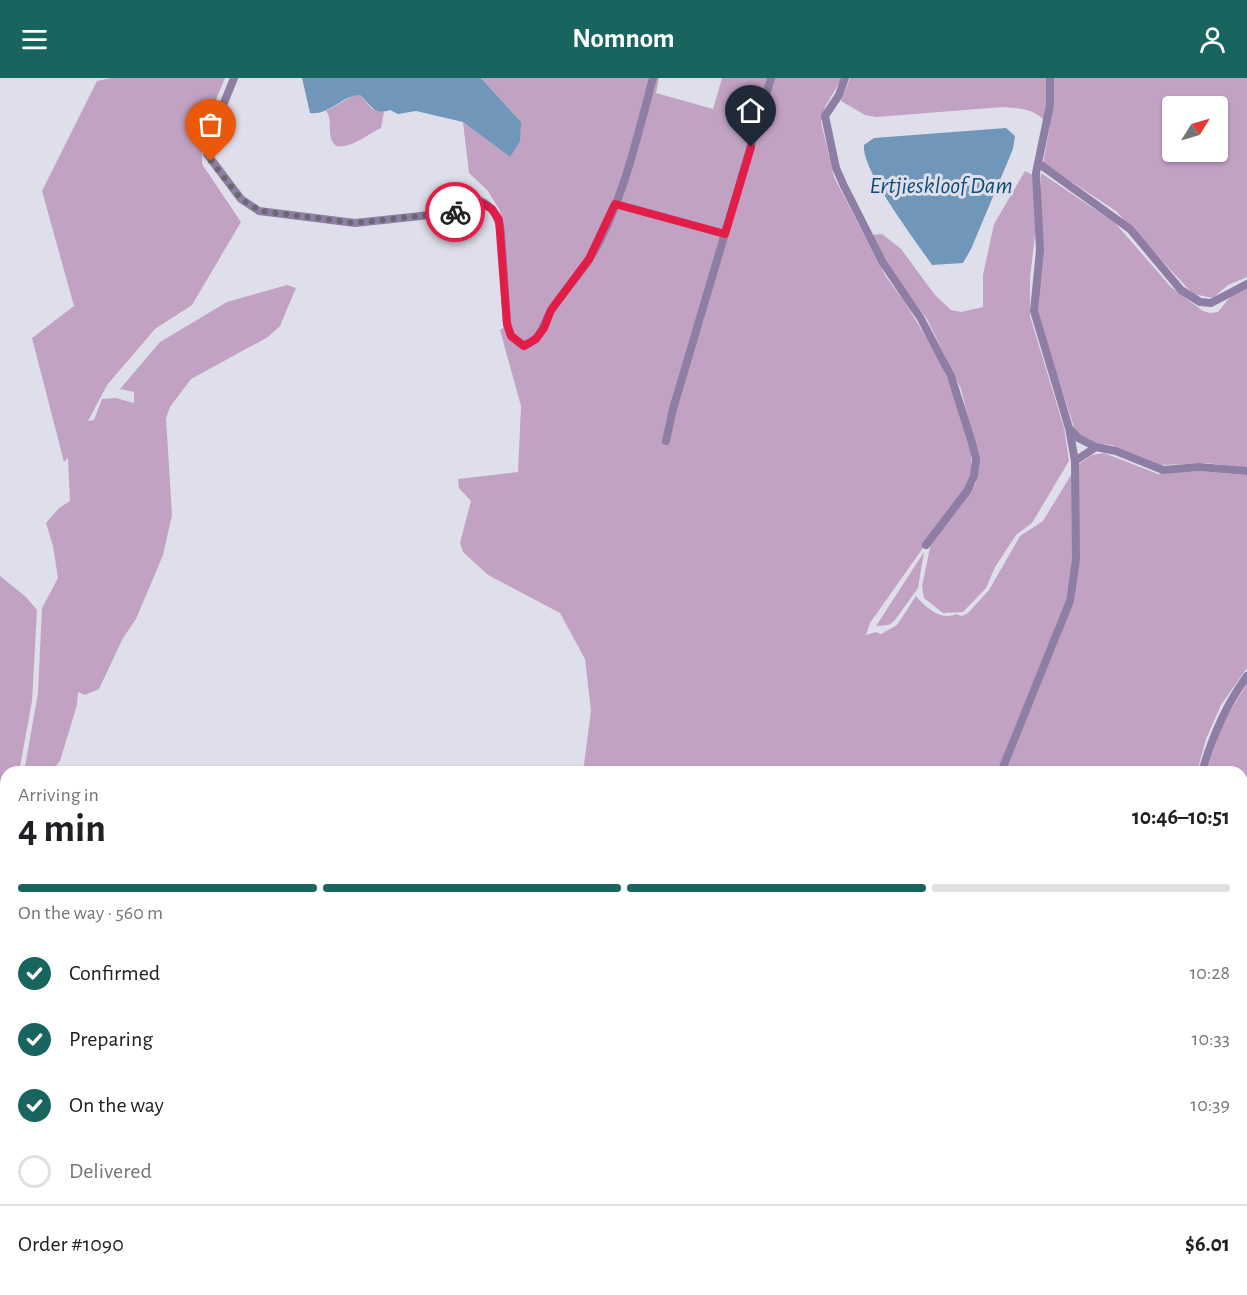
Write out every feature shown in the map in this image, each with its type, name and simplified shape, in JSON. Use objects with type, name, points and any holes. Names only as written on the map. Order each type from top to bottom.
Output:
[{"type":"street","points":[[234,78],[209,140],[207,154],[241,199],[260,211],[355,223],[459,212],[470,208],[478,201],[485,203],[495,214],[501,231],[507,324],[511,336],[524,346],[536,339],[544,328],[551,310],[589,259],[615,204],[653,78]]},
{"type":"street","points":[[666,441],[771,78]]},
{"type":"street","points":[[845,78],[839,95],[825,116],[836,168],[884,263],[920,316],[951,376],[976,459],[974,476],[967,491],[926,545]]},
{"type":"street","points":[[1003,766],[1070,601],[1076,560],[1076,461],[1069,428],[1034,311],[1040,250],[1036,202],[1038,164],[1050,105],[1050,78]]},
{"type":"street","points":[[1038,164],[1130,229],[1181,290],[1193,299],[1211,303],[1247,284]]},
{"type":"street","points":[[615,204],[725,234]]},
{"type":"street","points":[[1069,428],[1078,438],[1096,447],[1116,451],[1163,470],[1199,467],[1247,471]]},
{"type":"street","points":[[1076,461],[1096,447]]},
{"type":"street","points":[[1204,766],[1222,716],[1247,676]]},
{"type":"shaded area","points":[[111,78],[225,78],[203,131],[202,164],[241,222],[192,305],[155,329],[107,385],[88,421],[94,420],[102,399],[116,398],[134,403],[134,392],[120,389],[160,342],[227,302],[287,285],[296,288],[280,326],[268,337],[191,379],[170,407],[166,418],[172,515],[163,555],[136,619],[123,638],[99,689],[85,695],[78,692],[77,705],[60,761],[56,766],[25,766],[38,693],[42,608],[58,578],[53,546],[46,523],[59,508],[70,501],[68,458],[64,462],[32,338],[74,306],[42,191],[97,81]]},
{"type":"shaded area","points":[[481,78],[659,78],[656,93],[713,109],[722,78],[842,78],[825,107],[821,122],[834,177],[886,277],[905,302],[940,361],[953,392],[971,450],[971,473],[961,494],[870,623],[866,635],[876,632],[881,634],[897,625],[916,596],[924,605],[939,615],[962,616],[968,613],[989,590],[1020,536],[1043,521],[1074,470],[1072,561],[1067,601],[999,766],[584,766],[591,711],[585,659],[560,613],[488,575],[463,552],[460,543],[471,501],[459,488],[458,479],[518,472],[521,406],[500,330],[509,323],[500,211],[488,191],[469,173],[463,122],[510,157],[521,122]]},
{"type":"shaded area","points":[[850,78],[1247,78],[1247,277],[1228,285],[1213,298],[1193,294],[1116,211],[1043,163],[1050,126],[1034,113],[1023,109],[1003,107],[876,117],[865,115],[841,101]]},
{"type":"shaded area","points":[[354,95],[360,95],[372,109],[384,112],[381,128],[354,143],[336,146],[331,138],[326,111]]},
{"type":"shaded area","points":[[1025,171],[1033,175],[1036,225],[1030,279],[1030,316],[1064,428],[1069,461],[1032,523],[1016,535],[995,567],[986,588],[963,612],[943,613],[924,598],[922,586],[931,543],[976,483],[979,464],[961,389],[927,319],[890,268],[872,235],[882,234],[901,249],[935,295],[951,310],[961,312],[983,307],[983,275],[994,224]]},
{"type":"shaded area","points":[[1041,173],[1115,223],[1171,287],[1203,311],[1218,312],[1230,297],[1247,288],[1247,468],[1207,463],[1161,465],[1112,445],[1094,443],[1081,436],[1074,427],[1038,317]]},
{"type":"shaded area","points":[[1104,453],[1158,474],[1199,471],[1247,475],[1247,668],[1221,705],[1206,739],[1199,766],[1006,766],[1060,636],[1077,535],[1079,464],[1092,455]]},
{"type":"shaded area","points":[[924,552],[918,588],[895,620],[889,625],[876,626]]},
{"type":"shaded area","points":[[0,576],[26,597],[37,610],[32,701],[20,766],[0,766]]},
{"type":"shaded area","points":[[1247,683],[1247,766],[1208,766],[1222,725]]},
{"type":"water","points":[[302,78],[481,78],[521,122],[520,141],[510,157],[463,122],[416,111],[398,114],[390,110],[376,111],[360,95],[347,98],[329,109],[310,113]]},
{"type":"water","name":"Ertjieskloof Dam","points":[[1006,128],[1015,136],[1013,149],[971,249],[963,263],[932,265],[880,188],[865,156],[864,145],[874,138]]},
{"type":"way so far","points":[[211,161],[241,199],[253,209],[260,211],[283,212],[355,223],[455,212]]},
{"type":"route","points":[[455,212],[470,208],[478,201],[492,209],[499,220],[507,324],[511,336],[517,343],[524,346],[536,339],[544,328],[551,310],[589,259],[615,204],[725,234],[751,147]]}]
